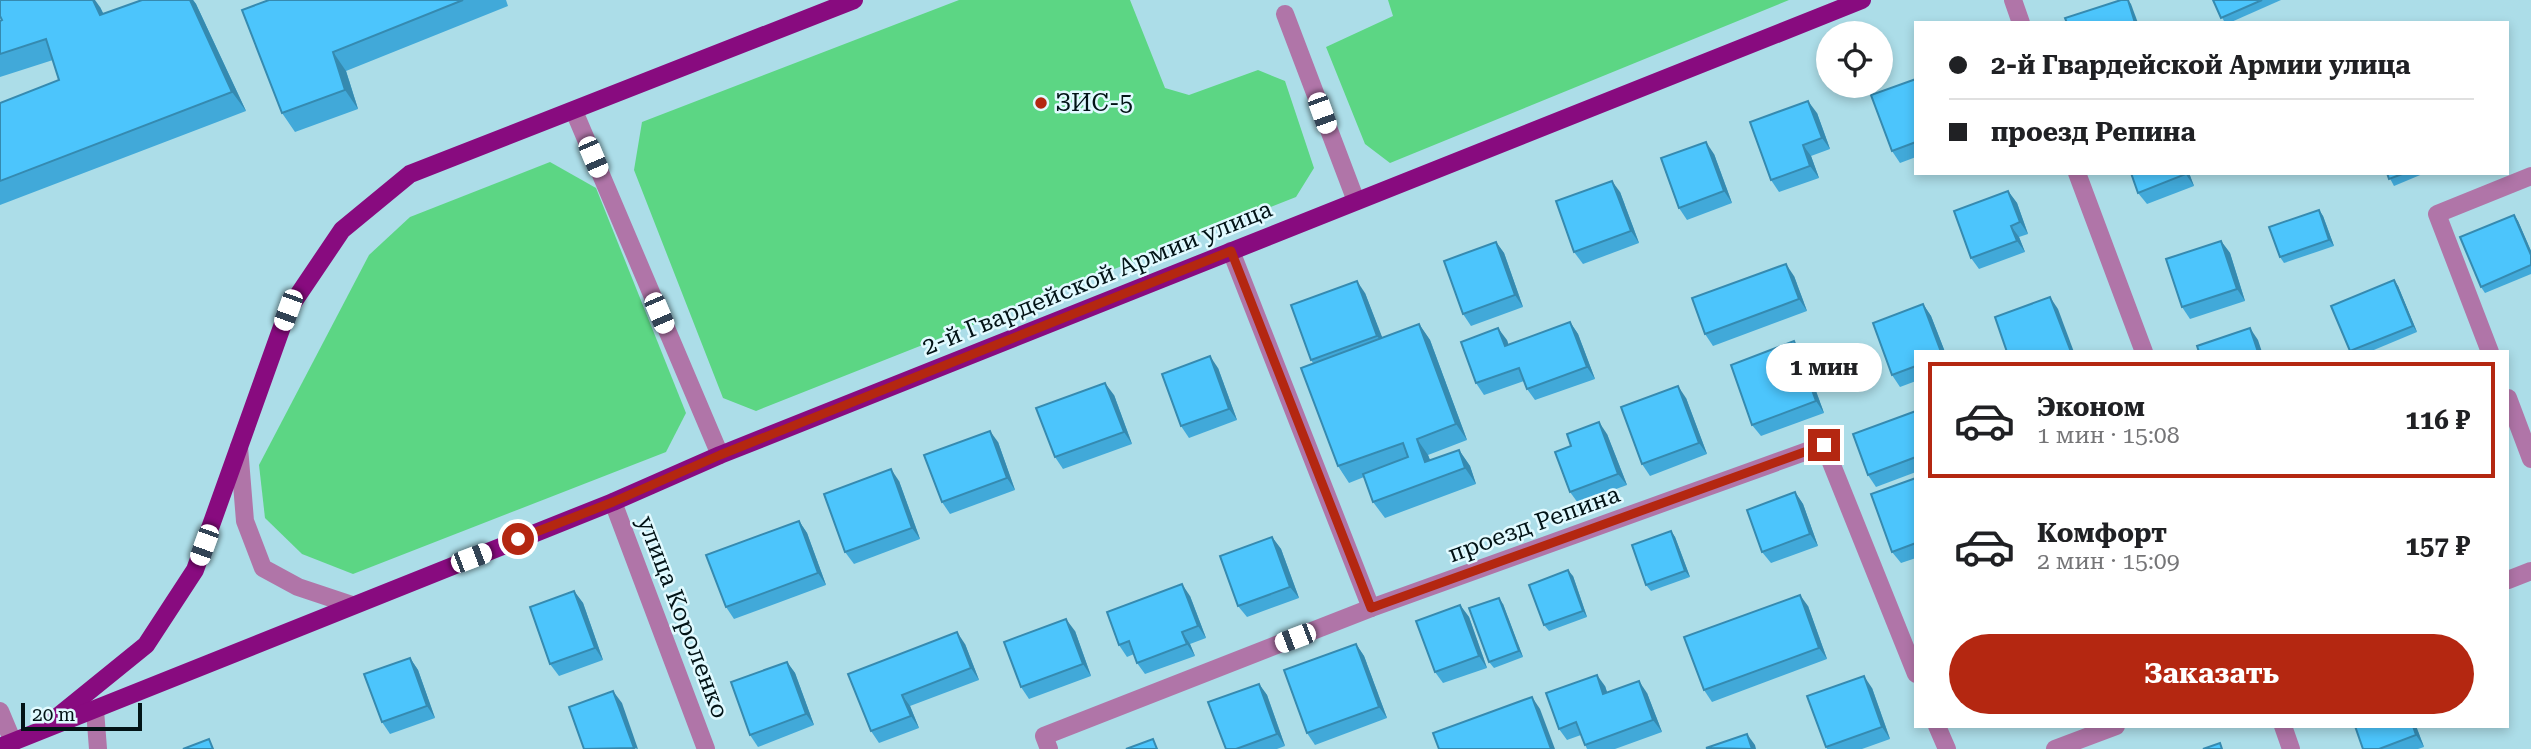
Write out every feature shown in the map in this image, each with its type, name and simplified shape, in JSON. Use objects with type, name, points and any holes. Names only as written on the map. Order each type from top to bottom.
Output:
[{"type":"main road","points":[[37,733],[146,645],[195,570],[288,310],[342,230],[410,174],[854,0]]},
{"type":"main road","name":"2-й Гвардейской Армии улица","points":[[6,744],[613,502],[720,455],[1862,0]]},
{"type":"street","points":[[2013,0],[2020,21]]},
{"type":"street","points":[[1285,14],[1356,201]]},
{"type":"street","points":[[574,111],[720,455]]},
{"type":"street","points":[[2078,175],[2143,350]]},
{"type":"street","points":[[2489,350],[2437,214],[2531,176]]},
{"type":"street","points":[[1231,251],[1371,608]]},
{"type":"street","points":[[2509,401],[2531,459]]},
{"type":"street","name":"проезд Репина","points":[[1049,749],[1044,736],[1371,608],[1824,445],[1914,669]]},
{"type":"street","points":[[239,447],[245,521],[263,568],[298,587],[352,605]]},
{"type":"street","name":"улица Короленко","points":[[613,502],[706,749]]},
{"type":"street","points":[[2509,580],[2531,571]]},
{"type":"street","points":[[95,710],[98,749]]},
{"type":"street","points":[[0,711],[6,744]]},
{"type":"street","points":[[1938,728],[1947,749]]},
{"type":"street","points":[[2055,749],[2111,728]]},
{"type":"street","points":[[2284,728],[2291,749]]},
{"type":"green space","points":[[959,0],[1130,0],[1165,88],[1189,95],[1258,70],[1285,81],[1314,168],[1296,197],[756,411],[723,398],[634,170],[642,122]]},
{"type":"green space","points":[[1388,0],[1789,0],[1390,163],[1365,144],[1326,47],[1393,16]]},
{"type":"green space","points":[[550,162],[596,188],[686,413],[666,452],[353,574],[302,554],[265,518],[259,465],[369,255],[410,217]]},
{"type":"building","points":[[0,0],[93,0],[100,15],[142,0],[190,0],[232,92],[0,181],[0,103],[59,80],[46,39],[0,54]]},
{"type":"building","points":[[269,0],[463,0],[333,52],[345,90],[282,113],[242,10]]},
{"type":"building","points":[[2128,0],[2134,21],[2066,21],[2065,18]]},
{"type":"building","points":[[2213,0],[2262,0],[2221,18]]},
{"type":"building","points":[[1914,80],[1914,143],[1892,151],[1872,98],[1893,98],[1893,87]]},
{"type":"building","points":[[1808,101],[1822,138],[1803,145],[1810,166],[1771,180],[1750,122]]},
{"type":"building","points":[[1706,142],[1724,191],[1679,208],[1661,158]]},
{"type":"building","points":[[2132,175],[2183,175],[2138,193]]},
{"type":"building","points":[[1612,181],[1631,231],[1574,252],[1556,201]]},
{"type":"building","points":[[2008,191],[2020,222],[2011,226],[2017,241],[1971,258],[1954,211]]},
{"type":"building","points":[[2319,210],[2329,240],[2280,257],[2269,227]]},
{"type":"building","points":[[2514,215],[2531,255],[2531,265],[2481,287],[2460,237]]},
{"type":"building","points":[[2221,241],[2237,289],[2182,307],[2166,259]]},
{"type":"building","points":[[1496,242],[1515,295],[1463,314],[1444,261]]},
{"type":"building","points":[[1786,264],[1799,299],[1705,334],[1692,298]]},
{"type":"building","points":[[2394,280],[2413,326],[2350,350],[2331,306]]},
{"type":"building","points":[[1357,281],[1377,336],[1311,360],[1291,305]]},
{"type":"building","points":[[2050,297],[2070,350],[2006,350],[1995,317]]},
{"type":"building","points":[[1923,304],[1940,350],[1914,350],[1914,367],[1892,375],[1873,323]]},
{"type":"building","points":[[1570,322],[1587,367],[1527,389],[1519,368],[1476,383],[1461,342],[1498,328],[1505,346]]},
{"type":"building","points":[[1419,324],[1456,424],[1417,439],[1425,462],[1459,450],[1465,468],[1373,502],[1363,474],[1408,457],[1403,443],[1338,466],[1301,368]]},
{"type":"building","points":[[2250,328],[2257,350],[2198,350],[2197,346]]},
{"type":"building","points":[[1794,341],[1816,401],[1752,425],[1731,365]]},
{"type":"building","points":[[1210,356],[1229,409],[1181,426],[1162,374]]},
{"type":"building","points":[[1105,383],[1124,432],[1055,457],[1036,408]]},
{"type":"building","points":[[1678,386],[1699,443],[1642,464],[1621,407]]},
{"type":"building","points":[[1914,412],[1914,458],[1868,475],[1853,434]]},
{"type":"building","points":[[1599,422],[1618,474],[1570,492],[1555,452],[1571,446],[1567,434]]},
{"type":"building","points":[[990,431],[1007,478],[942,502],[924,455]]},
{"type":"building","points":[[891,469],[912,528],[845,552],[824,494]]},
{"type":"building","points":[[1914,479],[1914,544],[1892,552],[1871,494]]},
{"type":"building","points":[[1795,492],[1810,534],[1762,552],[1747,510]]},
{"type":"building","points":[[799,521],[818,573],[726,607],[706,555]]},
{"type":"building","points":[[1671,531],[1685,571],[1646,585],[1632,545]]},
{"type":"building","points":[[1272,537],[1290,587],[1238,606],[1220,556]]},
{"type":"building","points":[[1568,570],[1583,611],[1544,625],[1529,585]]},
{"type":"building","points":[[1182,584],[1198,626],[1182,632],[1187,644],[1137,663],[1129,641],[1119,645],[1107,612]]},
{"type":"building","points":[[574,591],[595,648],[550,664],[530,607]]},
{"type":"building","points":[[1800,595],[1819,648],[1704,690],[1684,637]]},
{"type":"building","points":[[1499,598],[1519,651],[1489,662],[1469,608]]},
{"type":"building","points":[[1460,605],[1479,656],[1435,672],[1416,621]]},
{"type":"building","points":[[1066,619],[1083,664],[1021,687],[1004,642]]},
{"type":"building","points":[[957,632],[971,668],[902,695],[911,716],[871,731],[848,674]]},
{"type":"building","points":[[1356,644],[1379,707],[1307,733],[1284,670]]},
{"type":"building","points":[[410,658],[427,706],[382,722],[364,674]]},
{"type":"building","points":[[787,662],[806,714],[750,735],[731,682]]},
{"type":"building","points":[[1597,675],[1603,694],[1639,681],[1653,720],[1585,745],[1576,722],[1559,729],[1546,693]]},
{"type":"building","points":[[1864,676],[1882,727],[1826,747],[1807,696]]},
{"type":"building","points":[[1259,684],[1277,734],[1236,749],[1226,749],[1208,702]]},
{"type":"building","points":[[613,691],[634,748],[584,749],[569,707]]},
{"type":"building","points":[[1532,697],[1551,749],[1439,749],[1433,733]]},
{"type":"building","points":[[2356,728],[2414,728],[2416,735],[2379,749],[2363,749]]},
{"type":"building","points":[[1747,734],[1752,749],[1706,748]]},
{"type":"building","points":[[209,739],[213,749],[183,749]]},
{"type":"building","points":[[1153,739],[1157,749],[1126,749]]},
{"type":"building","points":[[2220,743],[2222,749],[2203,749]]},
{"type":"place","name":"ЗИС-5","points":[[1041,103]]},
{"type":"route","points":[[518,539],[613,502],[720,455],[1231,251],[1371,608],[1824,445]]}]
